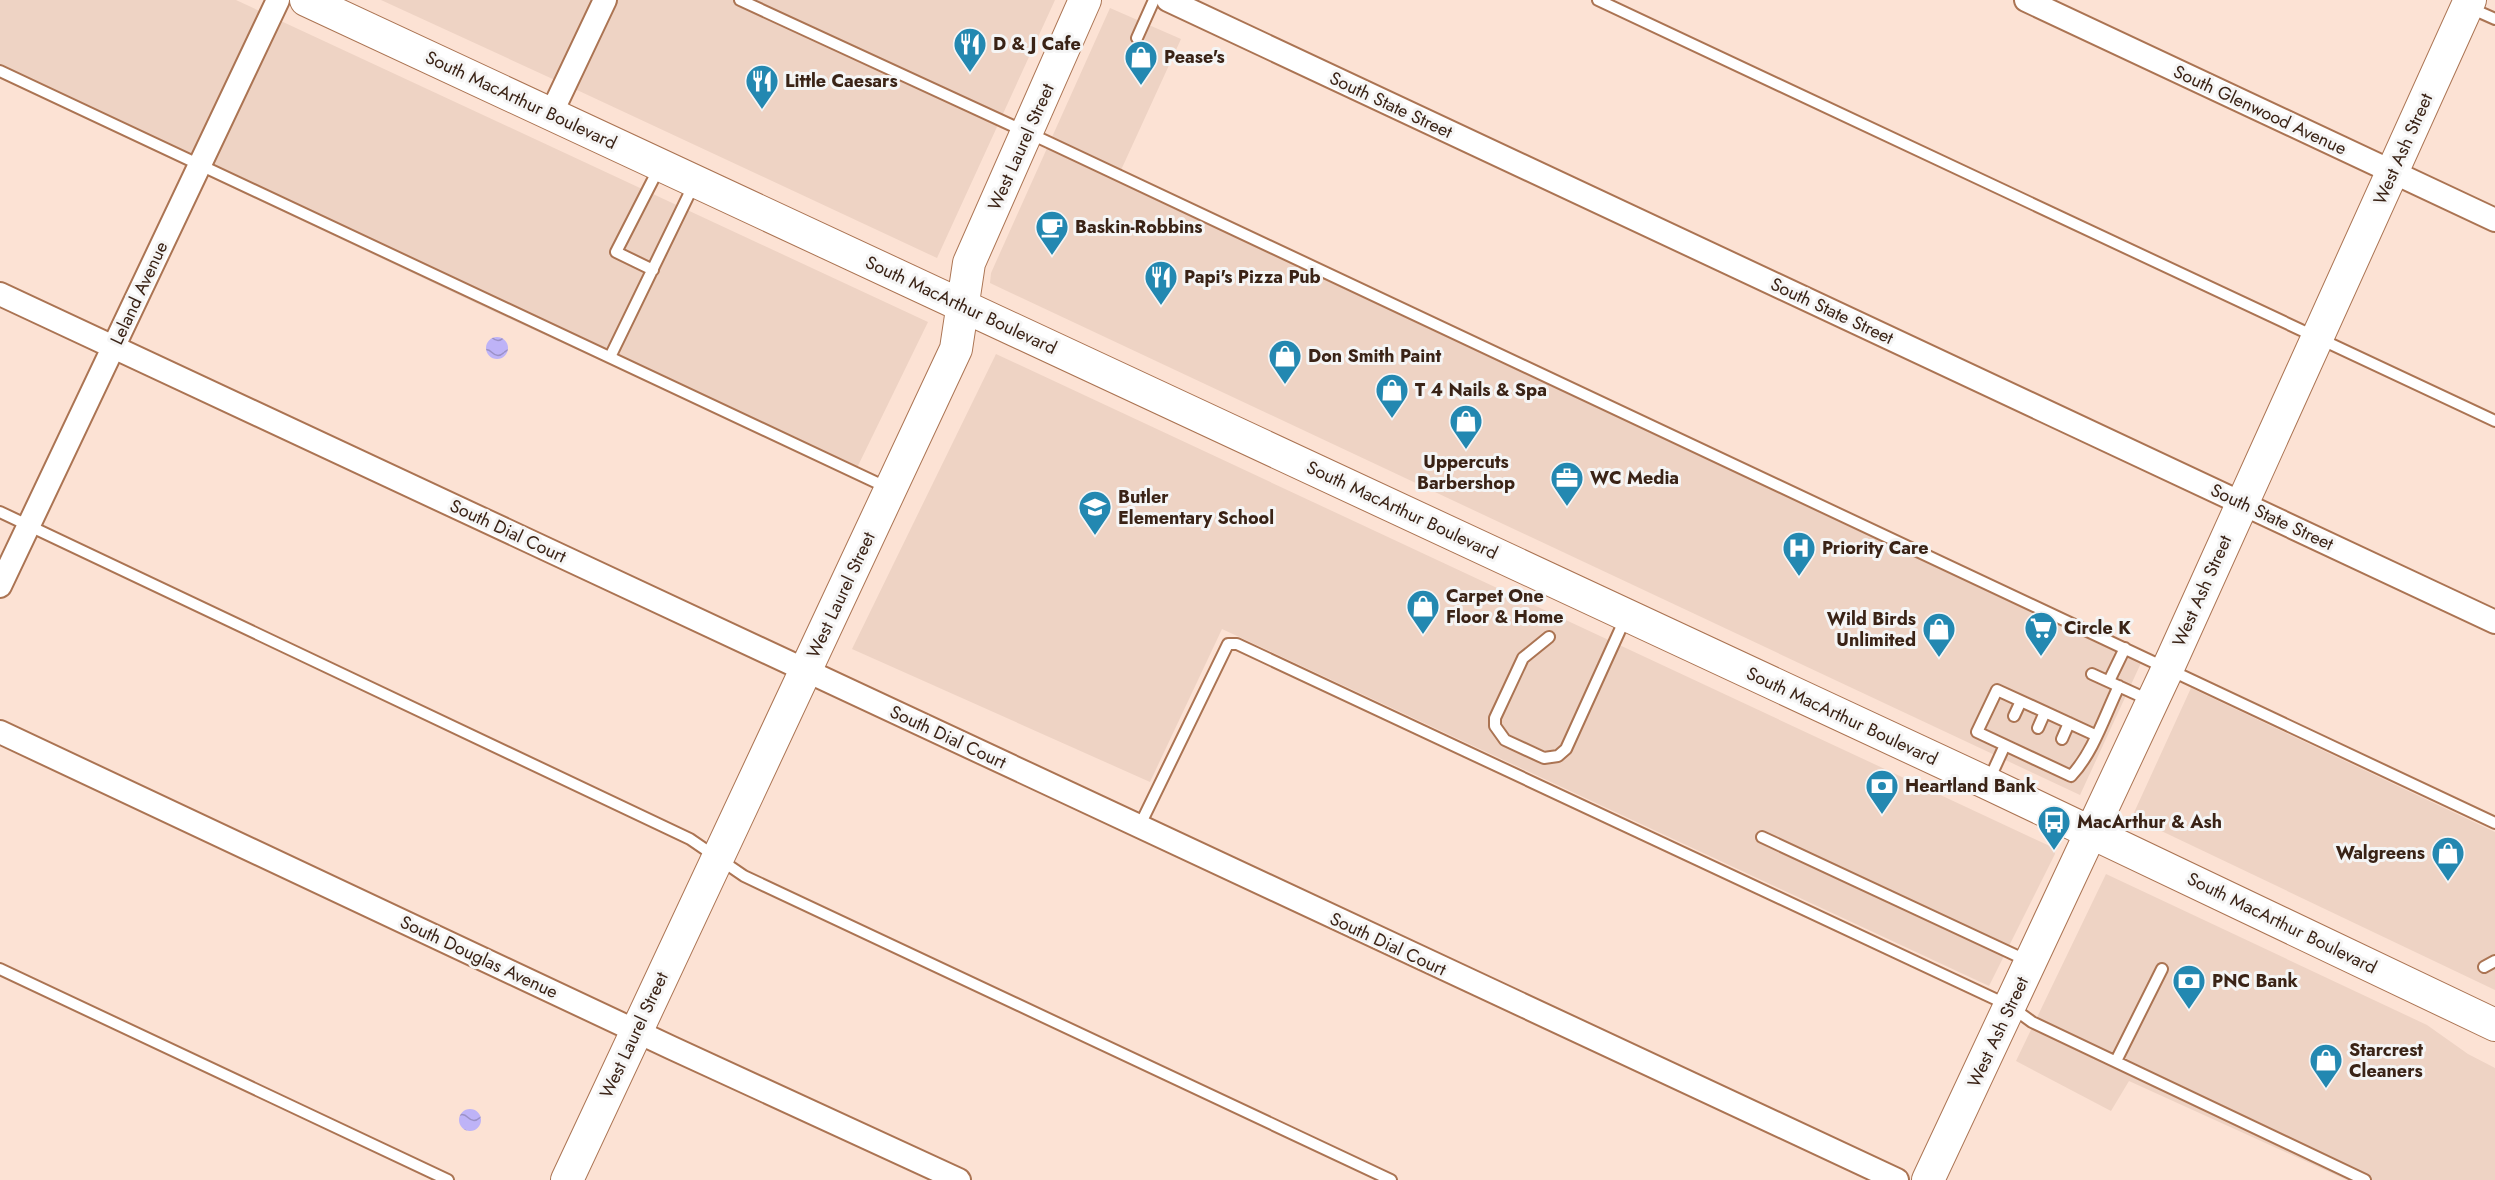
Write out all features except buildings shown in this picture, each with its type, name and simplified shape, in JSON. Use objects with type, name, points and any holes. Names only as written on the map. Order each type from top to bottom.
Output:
[{"type":"street","name":"Leland Avenue","points":[[0,586],[278,0]]},
{"type":"street","name":"South MacArthur Boulevard","points":[[306,0],[1987,783],[2495,1025]]},
{"type":"street","points":[[551,114],[605,0]]},
{"type":"street","name":"West Laurel Street","points":[[567,1180],[956,349],[969,263],[1085,0]]},
{"type":"street","name":"South State Street","points":[[1168,0],[2495,622]]},
{"type":"street","name":"South Glenwood Avenue","points":[[2026,0],[2495,220]]},
{"type":"street","name":"West Ash Street","points":[[1928,1180],[2168,668],[2392,172],[2464,2]]},
{"type":"street","name":"South Dial Court","points":[[0,294],[1897,1180]]},
{"type":"street","name":"South Douglas Avenue","points":[[0,732],[959,1180]]},
{"type":"lane","points":[[740,0],[2168,668],[2495,824]]},
{"type":"lane","points":[[1137,38],[1154,0]]},
{"type":"lane","points":[[1598,0],[2495,421]]},
{"type":"lane","points":[[2464,2],[2495,19]]},
{"type":"lane","points":[[0,71],[891,489]]},
{"type":"lane","points":[[652,270],[616,252],[661,165]]},
{"type":"lane","points":[[610,357],[695,181]]},
{"type":"lane","points":[[0,512],[690,839],[744,876],[1390,1180]]},
{"type":"lane","points":[[1549,638],[1523,658],[1495,718],[1495,726],[1504,740],[1544,759],[1558,756],[1566,749],[1627,615]]},
{"type":"lane","points":[[1139,827],[1228,644],[1237,644],[2010,1006],[2032,1022],[2366,1180]]},
{"type":"lane","points":[[2095,735],[1997,690],[1977,732],[2051,763],[2071,776],[2080,766],[2095,735],[2125,648]]},
{"type":"lane","points":[[2092,674],[2152,701]]},
{"type":"lane","points":[[2014,716],[2021,701]]},
{"type":"lane","points":[[2038,728],[2045,712]]},
{"type":"lane","points":[[2062,739],[2069,723]]},
{"type":"lane","points":[[1987,783],[2004,742]]},
{"type":"lane","points":[[1762,837],[2031,963]]},
{"type":"lane","points":[[2484,967],[2495,962]]},
{"type":"lane","points":[[0,969],[448,1180]]},
{"type":"lane","points":[[2116,1061],[2162,969]]},
{"type":"shaded area","points":[[0,0],[236,0],[928,322],[853,476],[495,312],[0,78]]},
{"type":"shaded area","points":[[381,0],[594,0],[557,81]]},
{"type":"shaded area","points":[[615,0],[1055,0],[937,258],[577,90],[575,86]]},
{"type":"shaded area","points":[[1110,8],[1181,39],[1116,181],[2141,663],[2080,795],[990,283],[991,273]]},
{"type":"shaded area","points":[[996,354],[2054,848],[2055,854],[1989,986],[1222,629],[1150,782],[852,649]]},
{"type":"shaded area","points":[[2191,688],[2495,832],[2495,990],[2132,817]]},
{"type":"shaded area","points":[[2106,874],[2427,1025],[2468,1054],[2495,1068],[2495,1180],[2347,1180],[2129,1081],[2111,1111],[2016,1061]]},
{"type":"water","points":[[497,337],[505,340],[508,348],[505,356],[497,359],[489,356],[486,348],[489,340]]},
{"type":"water","points":[[470,1109],[478,1112],[481,1120],[478,1128],[470,1131],[462,1128],[459,1120],[462,1112]]},
{"type":"place","name":"D & J Cafe","points":[[970,73]]},
{"type":"place","name":"Pease's","points":[[1141,86]]},
{"type":"place","name":"Little Caesars","points":[[762,110]]},
{"type":"place","name":"Baskin-Robbins","points":[[1052,256]]},
{"type":"place","name":"Papi's Pizza Pub","points":[[1161,306]]},
{"type":"place","name":"Don Smith Paint","points":[[1285,385]]},
{"type":"place","name":"T 4 Nails & Spa","points":[[1392,419]]},
{"type":"place","name":"Uppercuts Barbershop","points":[[1466,450]]},
{"type":"place","name":"WC Media","points":[[1567,507]]},
{"type":"place","name":"Butler Elementary School","points":[[1095,536]]},
{"type":"place","name":"Priority Care","points":[[1799,577]]},
{"type":"place","name":"Carpet One Floor & Home","points":[[1423,635]]},
{"type":"place","name":"Circle K","points":[[2041,657]]},
{"type":"place","name":"Wild Birds Unlimited","points":[[1939,658]]},
{"type":"place","name":"Heartland Bank","points":[[1882,815]]},
{"type":"place","name":"MacArthur & Ash","points":[[2054,851]]},
{"type":"place","name":"Walgreens","points":[[2448,882]]},
{"type":"place","name":"PNC Bank","points":[[2189,1010]]},
{"type":"place","name":"Starcrest Cleaners","points":[[2326,1089]]}]
